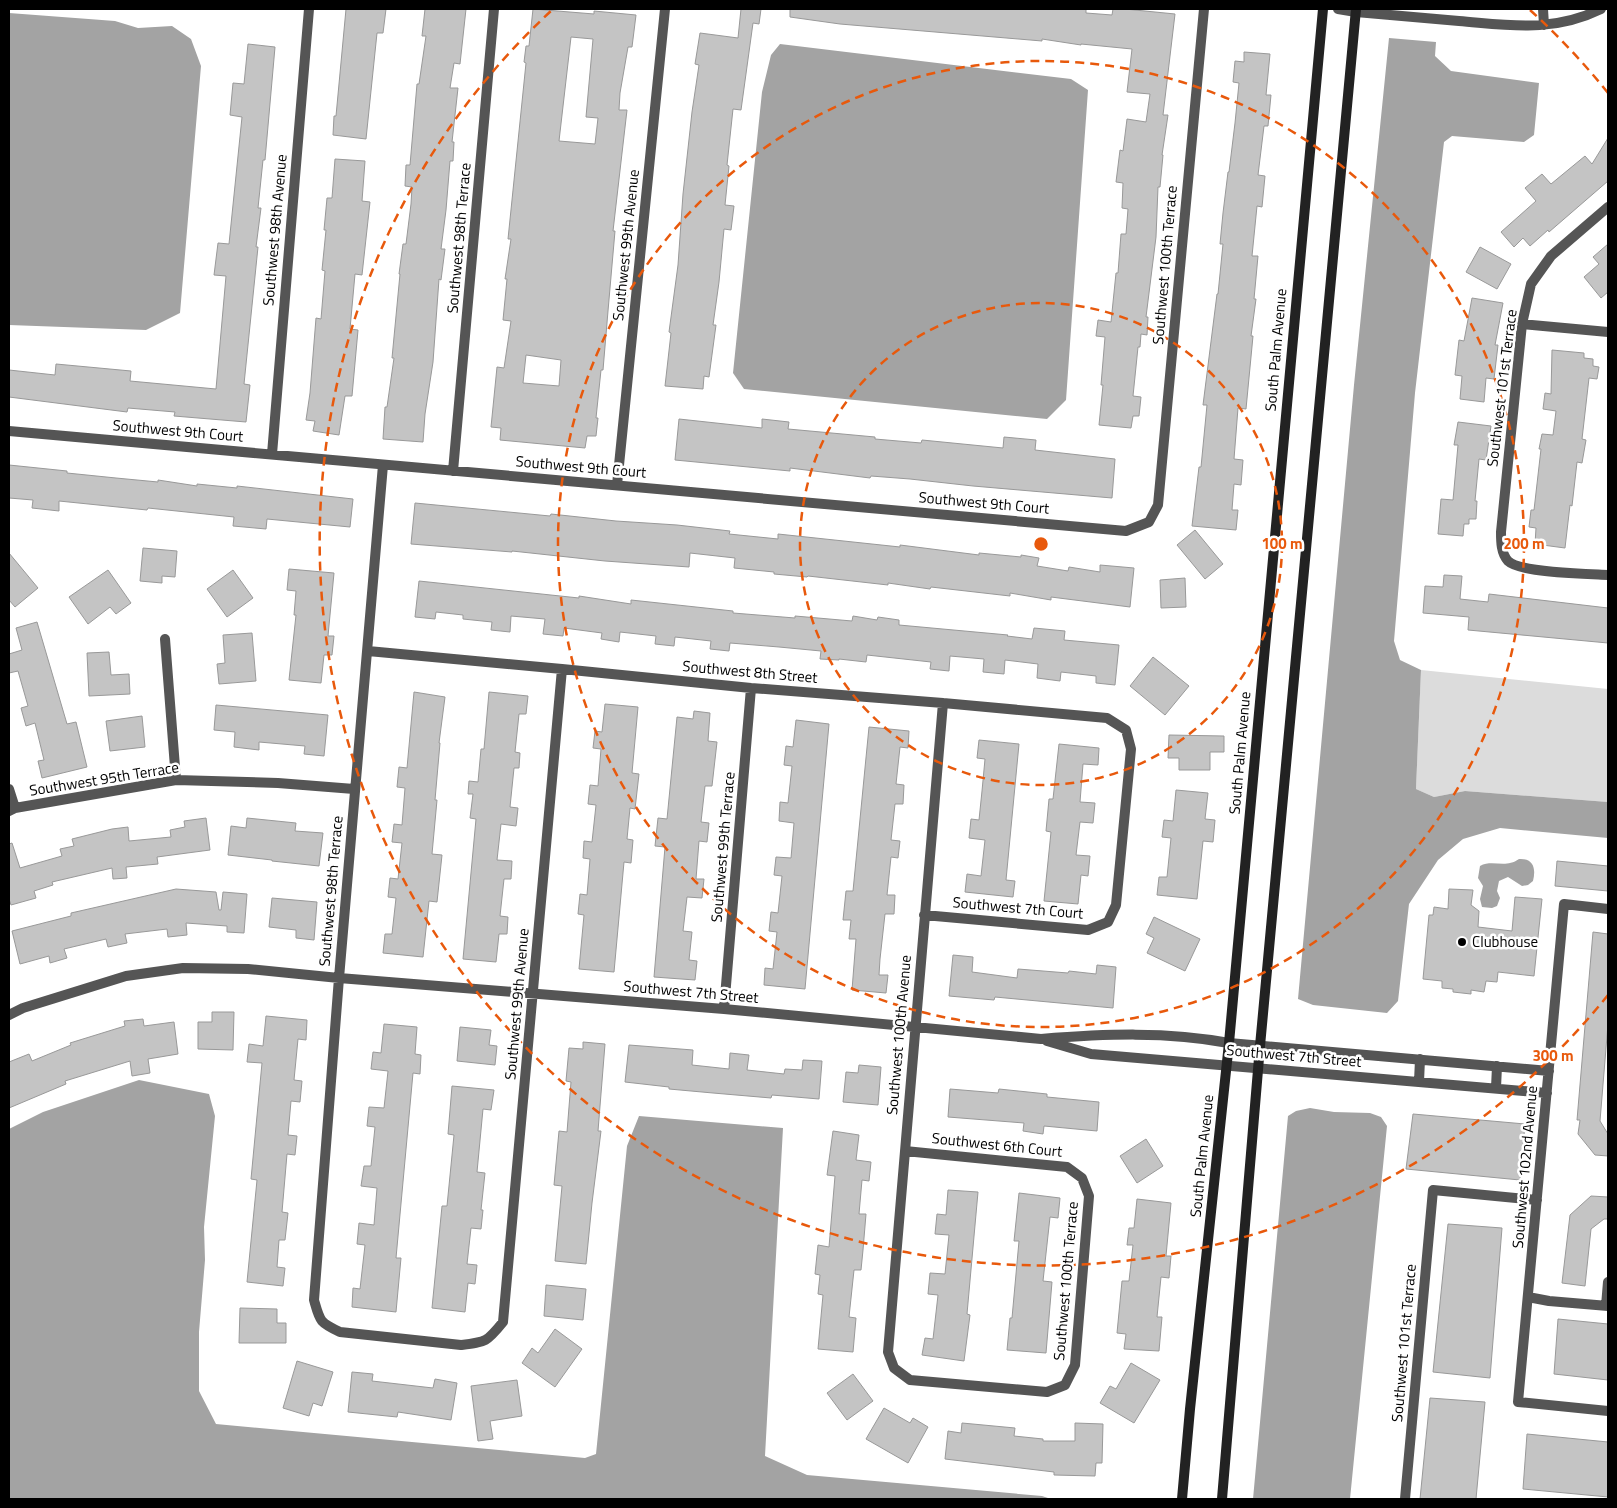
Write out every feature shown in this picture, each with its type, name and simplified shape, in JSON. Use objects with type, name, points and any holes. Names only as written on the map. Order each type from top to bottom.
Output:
[{"type":"main road","name":"South Palm Avenue","points":[[1182,1499],[1229,1043],[1323,9]]},
{"type":"main road","points":[[1222,1499],[1260,1046],[1356,10]]},
{"type":"street","name":"Southwest 98th Avenue","points":[[272,454],[309,9]]},
{"type":"street","name":"Southwest 98th Terrace","points":[[453,471],[494,9]]},
{"type":"street","name":"Southwest 99th Avenue","points":[[617,485],[665,9]]},
{"type":"street","name":"Southwest 100th Terrace","points":[[1149,522],[1158,505],[1204,9]]},
{"type":"street","points":[[1338,9],[1514,26],[1544,25],[1582,17],[1601,9]]},
{"type":"street","points":[[1542,9],[1544,25]]},
{"type":"street","name":"Southwest 101st Terrace","points":[[1608,207],[1552,256],[1531,284],[1522,324],[1501,532],[1501,546],[1509,562],[1524,569],[1608,575]]},
{"type":"street","points":[[1522,324],[1608,332]]},
{"type":"street","name":"Southwest 9th Court","points":[[9,431],[1126,531],[1149,522]]},
{"type":"street","name":"Southwest 98th Terrace","points":[[383,465],[338,978],[314,1300],[320,1319],[325,1325],[340,1332],[461,1345],[479,1343],[490,1338]]},
{"type":"street","points":[[165,640],[176,780]]},
{"type":"street","name":"Southwest 8th Street","points":[[368,652],[562,668],[751,688],[1107,718],[1126,730],[1131,750],[1116,905],[1108,922]]},
{"type":"street","name":"Southwest 99th Avenue","points":[[490,1338],[503,1322],[562,668]]},
{"type":"street","name":"Southwest 99th Terrace","points":[[724,1009],[751,688]]},
{"type":"street","name":"Southwest 100th Avenue","points":[[943,703],[888,1352],[894,1368],[910,1380],[1047,1392],[1065,1385]]},
{"type":"street","name":"Southwest 95th Terrace","points":[[12,810],[176,780],[278,783],[354,789]]},
{"type":"street","points":[[9,789],[12,810]]},
{"type":"street","name":"Southwest 102nd Avenue","points":[[1608,909],[1564,904],[1518,1402],[1608,1411]]},
{"type":"street","name":"Southwest 7th Court","points":[[924,915],[1088,930],[1108,922]]},
{"type":"street","name":"Southwest 7th Street","points":[[9,1016],[23,1008],[126,976],[183,968],[248,969],[724,1009],[1042,1039],[1141,1034],[1199,1037],[1229,1043],[1549,1071]]},
{"type":"street","name":"Southwest 7th Street","points":[[1042,1039],[1091,1054],[1547,1093]]},
{"type":"street","points":[[1419,1082],[1420,1059]]},
{"type":"street","points":[[1496,1088],[1498,1066]]},
{"type":"street","name":"Southwest 6th Court","points":[[905,1151],[1067,1167],[1082,1178]]},
{"type":"street","name":"Southwest 100th Terrace","points":[[1065,1385],[1075,1365],[1089,1196],[1082,1178]]},
{"type":"street","name":"Southwest 101st Terrace","points":[[1405,1499],[1433,1190],[1537,1200]]},
{"type":"street","points":[[1528,1296],[1607,1306],[1608,1282]]},
{"type":"shaded area","points":[[9,13],[115,21],[138,28],[172,26],[191,39],[201,66],[180,313],[146,330],[9,325]]},
{"type":"shaded area","points":[[1389,38],[1436,42],[1435,56],[1451,71],[1539,83],[1534,135],[1524,142],[1452,136],[1444,142],[1415,393],[1394,641],[1400,660],[1421,670],[1416,789],[1434,797],[1465,791],[1608,802],[1608,838],[1500,828],[1463,839],[1438,860],[1409,904],[1398,1001],[1387,1013],[1313,1005],[1298,999],[1354,385]]},
{"type":"shaded area","points":[[780,44],[1071,79],[1088,90],[1066,400],[1047,419],[744,389],[733,373],[762,92],[771,55]]},
{"type":"shaded area","points":[[1421,670],[1608,689],[1608,802],[1465,791],[1434,797],[1416,789]]},
{"type":"shaded area","points":[[1519,859],[1528,860],[1533,865],[1533,881],[1528,885],[1522,886],[1508,877],[1499,881],[1497,891],[1500,898],[1497,906],[1492,908],[1482,907],[1480,899],[1483,886],[1478,878],[1480,866],[1490,863],[1504,864]]},
{"type":"shaded area","points":[[139,1080],[209,1094],[215,1116],[204,1227],[205,1260],[199,1332],[199,1391],[216,1424],[585,1458],[596,1454],[627,1146],[639,1116],[783,1128],[765,1456],[807,1475],[1042,1496],[1051,1499],[9,1499],[9,1129],[43,1112]]},
{"type":"shaded area","points":[[1310,1108],[1334,1112],[1370,1113],[1381,1117],[1387,1126],[1350,1499],[1253,1499],[1288,1116],[1296,1111]]},
{"type":"building","points":[[346,9],[386,9],[383,33],[377,33],[366,139],[333,135]]},
{"type":"building","points":[[425,9],[466,9],[460,64],[454,63],[450,88],[458,88],[452,142],[454,142],[453,161],[450,161],[441,249],[445,249],[441,280],[439,279],[433,362],[423,442],[383,439],[385,407],[387,407],[394,358],[392,358],[399,274],[403,244],[406,244],[411,204],[412,187],[405,186],[406,165],[410,165],[417,84],[419,84],[426,36],[422,36]]},
{"type":"building","points":[[533,9],[594,14],[594,11],[636,15],[632,47],[628,47],[620,93],[619,110],[627,110],[613,231],[615,231],[603,370],[601,370],[596,418],[598,418],[596,436],[587,436],[585,448],[500,440],[501,428],[491,427],[497,367],[504,368],[511,321],[503,320],[507,279],[505,279],[511,239],[508,239],[526,63],[524,62],[526,46],[529,46]],"holes":[[[571,37],[593,39],[586,117],[598,118],[595,144],[559,141]],[[526,355],[561,360],[559,386],[523,383]]]},
{"type":"building","points":[[741,9],[761,9],[759,24],[753,23],[741,110],[733,109],[725,205],[734,206],[731,230],[724,229],[713,325],[716,325],[709,377],[704,376],[703,389],[665,386],[671,333],[669,332],[678,265],[683,194],[699,65],[695,64],[700,33],[738,38]]},
{"type":"building","points":[[790,9],[1086,9],[1086,13],[1112,15],[1113,9],[1125,9],[1175,14],[1163,115],[1168,115],[1162,155],[1160,187],[1158,187],[1156,237],[1146,317],[1148,317],[1147,335],[1141,334],[1140,347],[1138,347],[1133,396],[1141,397],[1139,416],[1133,416],[1131,428],[1099,425],[1105,337],[1096,336],[1098,320],[1111,322],[1121,234],[1126,234],[1128,209],[1122,208],[1123,183],[1116,182],[1120,150],[1123,151],[1127,119],[1146,122],[1150,94],[1127,92],[1132,49],[1081,45],[1042,39],[1042,41],[840,24],[790,17]]},
{"type":"building","points":[[248,44],[275,47],[265,160],[263,160],[258,208],[261,208],[256,247],[258,247],[244,384],[250,385],[246,422],[174,416],[175,412],[128,408],[127,412],[9,397],[9,370],[55,375],[56,364],[131,371],[130,381],[216,389],[226,276],[214,275],[218,243],[229,244],[242,117],[230,115],[233,83],[244,84]]},
{"type":"building","points":[[1244,52],[1270,54],[1266,95],[1271,95],[1268,126],[1264,126],[1258,175],[1265,176],[1262,207],[1257,206],[1252,256],[1258,256],[1246,409],[1238,408],[1234,459],[1243,460],[1241,485],[1234,484],[1232,510],[1238,510],[1236,530],[1192,526],[1199,467],[1201,467],[1207,405],[1203,405],[1218,294],[1223,244],[1220,244],[1223,213],[1239,83],[1233,82],[1235,61],[1244,62]]},
{"type":"building","points":[[1608,138],[1608,181],[1530,246],[1523,238],[1514,247],[1501,232],[1536,201],[1525,188],[1542,174],[1551,184],[1585,156],[1592,164]]},
{"type":"building","points":[[335,159],[365,161],[362,201],[370,202],[362,275],[355,274],[350,329],[358,330],[352,396],[345,396],[339,435],[313,431],[315,421],[306,420],[316,318],[321,319],[325,271],[322,270],[326,230],[324,230],[327,198],[332,198]]},
{"type":"building","points":[[1608,244],[1608,292],[1601,298],[1584,277],[1599,264],[1593,257]]},
{"type":"building","points":[[1480,247],[1511,264],[1497,289],[1466,272]]},
{"type":"building","points":[[1472,298],[1503,303],[1495,345],[1498,345],[1494,379],[1486,378],[1484,402],[1460,399],[1462,376],[1455,375],[1459,340],[1464,341]]},
{"type":"building","points":[[1552,350],[1584,353],[1584,358],[1593,359],[1593,366],[1599,367],[1597,379],[1589,378],[1582,439],[1586,440],[1582,463],[1577,462],[1565,548],[1535,544],[1536,528],[1529,527],[1531,510],[1534,510],[1542,434],[1553,435],[1556,411],[1543,409],[1545,393],[1551,394]]},
{"type":"building","points":[[679,419],[762,428],[762,419],[789,422],[788,429],[875,437],[875,439],[921,443],[922,440],[1003,448],[1004,437],[1036,440],[1035,450],[1115,459],[1112,498],[910,479],[871,476],[870,478],[790,468],[790,471],[675,460]]},
{"type":"building","points":[[1458,422],[1491,426],[1486,460],[1479,459],[1475,501],[1477,501],[1476,519],[1469,519],[1469,524],[1464,524],[1463,536],[1438,534],[1441,499],[1453,500],[1458,445],[1454,445]]},
{"type":"building","points":[[9,465],[116,478],[158,482],[158,480],[197,486],[197,484],[237,488],[237,486],[353,499],[350,527],[267,519],[266,529],[233,526],[234,517],[59,501],[59,511],[32,508],[33,500],[9,498]]},
{"type":"building","points":[[415,503],[550,516],[551,514],[677,525],[730,531],[729,534],[778,539],[778,534],[900,547],[900,545],[979,555],[979,553],[1021,557],[1021,555],[1039,558],[1037,566],[1068,571],[1069,567],[1100,572],[1100,565],[1134,568],[1130,607],[1051,597],[1051,600],[1010,593],[1010,596],[931,587],[930,589],[888,583],[888,585],[774,574],[774,572],[734,568],[735,558],[690,553],[689,567],[411,544]]},
{"type":"building","points":[[1195,530],[1223,564],[1205,579],[1177,545]]},
{"type":"building","points":[[143,548],[177,551],[175,577],[162,576],[162,583],[140,581]]},
{"type":"building","points":[[9,553],[38,588],[15,607],[9,600]]},
{"type":"building","points":[[289,569],[334,573],[328,636],[334,636],[332,655],[324,655],[321,683],[289,680],[296,615],[294,615],[296,591],[287,590]]},
{"type":"building","points":[[108,570],[131,603],[116,614],[110,607],[88,624],[69,597]]},
{"type":"building","points":[[233,570],[253,598],[227,617],[207,589]]},
{"type":"building","points":[[1444,575],[1462,576],[1460,599],[1488,602],[1489,594],[1608,608],[1608,643],[1468,630],[1469,617],[1423,613],[1425,586],[1443,587]]},
{"type":"building","points":[[1185,578],[1186,607],[1161,608],[1160,580]]},
{"type":"building","points":[[419,581],[579,598],[579,596],[631,604],[631,600],[733,611],[733,613],[795,618],[795,616],[852,621],[853,616],[877,620],[878,617],[899,620],[899,625],[1032,639],[1034,628],[1065,631],[1064,640],[1119,645],[1115,685],[1096,683],[1096,676],[1061,672],[1060,681],[1037,678],[1038,664],[1005,660],[1004,674],[983,672],[984,659],[950,656],[949,671],[930,669],[931,662],[867,655],[866,662],[820,659],[821,651],[779,647],[730,643],[729,651],[710,649],[711,641],[675,637],[674,646],[655,644],[656,636],[620,632],[619,642],[601,639],[602,633],[564,628],[563,636],[543,634],[545,619],[511,616],[510,632],[491,630],[492,622],[463,619],[463,615],[436,612],[435,619],[415,617]]},
{"type":"building","points":[[37,622],[67,724],[76,722],[87,767],[42,778],[38,761],[44,760],[35,723],[26,726],[21,708],[28,706],[18,671],[9,673],[9,654],[22,650],[16,628]]},
{"type":"building","points":[[252,633],[256,681],[219,684],[217,664],[225,663],[223,635]]},
{"type":"building","points":[[109,652],[111,675],[129,674],[130,694],[89,696],[87,653]]},
{"type":"building","points":[[1153,657],[1189,686],[1165,715],[1130,686]]},
{"type":"building","points":[[414,692],[445,697],[439,743],[435,800],[437,800],[432,854],[442,855],[437,902],[429,901],[423,957],[383,953],[385,934],[392,934],[396,898],[388,897],[390,878],[398,879],[402,843],[392,842],[394,824],[402,825],[405,788],[397,787],[399,767],[407,768]]},
{"type":"building","points":[[489,692],[528,696],[526,714],[519,714],[515,752],[520,753],[519,768],[514,768],[510,807],[518,808],[516,826],[501,824],[497,860],[512,861],[511,879],[504,879],[500,916],[508,917],[507,934],[499,934],[496,962],[463,959],[476,819],[470,818],[473,794],[468,794],[469,781],[478,782],[481,749],[484,749]]},
{"type":"building","points":[[605,704],[638,707],[632,773],[639,774],[635,809],[630,808],[627,839],[633,840],[631,863],[624,862],[614,972],[579,969],[584,915],[578,914],[580,894],[587,895],[590,859],[583,858],[584,841],[592,842],[596,805],[588,804],[590,785],[598,786],[601,749],[593,748],[595,731],[602,732]]},
{"type":"building","points":[[216,705],[328,715],[324,756],[304,754],[305,746],[259,742],[259,750],[234,747],[235,732],[214,730]]},
{"type":"building","points":[[694,711],[710,713],[708,741],[717,742],[712,786],[705,786],[701,822],[709,823],[707,842],[699,841],[696,879],[704,879],[702,898],[687,897],[683,931],[692,932],[689,960],[697,961],[695,980],[654,977],[665,847],[655,846],[658,818],[667,819],[677,717],[693,719]]},
{"type":"building","points":[[142,716],[145,747],[110,751],[106,721]]},
{"type":"building","points":[[796,720],[829,724],[805,989],[764,985],[765,968],[773,969],[777,932],[769,931],[771,912],[778,913],[782,876],[774,875],[776,857],[791,858],[794,823],[779,821],[780,802],[788,803],[792,766],[784,765],[786,746],[793,747]]},
{"type":"building","points":[[869,727],[909,731],[908,748],[900,747],[896,784],[904,785],[903,804],[895,804],[891,840],[900,841],[898,858],[891,857],[887,895],[895,895],[894,914],[885,914],[880,959],[879,975],[888,975],[886,993],[852,990],[856,939],[849,939],[851,920],[843,920],[846,891],[853,891]]},
{"type":"building","points":[[1169,735],[1224,736],[1224,752],[1210,752],[1210,770],[1179,770],[1179,758],[1168,758]]},
{"type":"building","points":[[979,740],[1019,744],[1006,880],[1015,881],[1013,897],[965,892],[967,874],[981,876],[985,840],[969,838],[971,819],[979,820],[982,791],[985,759],[977,758]]},
{"type":"building","points":[[1059,744],[1099,748],[1098,765],[1083,764],[1080,802],[1095,803],[1093,823],[1080,822],[1076,855],[1090,856],[1088,876],[1081,875],[1078,904],[1044,901],[1051,832],[1046,831],[1049,799],[1053,799]]},
{"type":"building","points":[[1176,790],[1208,793],[1205,819],[1215,820],[1213,842],[1203,841],[1197,899],[1157,895],[1159,877],[1167,877],[1171,838],[1162,837],[1164,820],[1173,821]]},
{"type":"building","points":[[206,818],[210,850],[157,857],[158,864],[126,867],[127,878],[113,879],[112,868],[52,882],[53,885],[34,891],[36,898],[11,905],[9,899],[9,844],[12,843],[20,868],[62,856],[60,849],[74,846],[72,839],[128,827],[129,841],[171,837],[170,830],[185,827],[184,821]]},
{"type":"building","points":[[247,818],[296,823],[295,831],[323,833],[319,866],[228,855],[231,826],[246,828]]},
{"type":"building","points":[[1557,861],[1608,866],[1608,891],[1555,886]]},
{"type":"building","points":[[176,889],[216,892],[219,910],[221,910],[223,892],[247,894],[244,933],[227,932],[227,926],[186,923],[187,935],[168,937],[167,929],[125,934],[127,943],[108,947],[106,939],[64,949],[67,958],[50,963],[49,956],[20,964],[12,931],[71,916],[71,913]]},
{"type":"building","name":"Clubhouse","points":[[1449,889],[1473,890],[1471,905],[1479,911],[1478,927],[1512,931],[1515,897],[1542,899],[1534,976],[1498,972],[1497,982],[1486,981],[1484,992],[1471,990],[1471,994],[1453,992],[1453,989],[1442,988],[1442,981],[1423,979],[1429,915],[1433,915],[1434,907],[1448,909]]},
{"type":"building","points":[[272,898],[317,902],[314,940],[296,938],[296,930],[269,927]]},
{"type":"building","points":[[1154,917],[1200,939],[1185,971],[1147,953],[1154,938],[1146,934]]},
{"type":"building","points":[[1593,932],[1608,934],[1608,1024],[1600,1121],[1608,1134],[1608,1156],[1595,1155],[1578,1134],[1580,1120],[1577,1120]]},
{"type":"building","points":[[953,955],[973,957],[972,972],[1017,978],[1018,969],[1096,974],[1097,965],[1116,967],[1113,1008],[995,997],[994,1000],[949,996]]},
{"type":"building","points":[[212,1012],[234,1012],[233,1050],[198,1049],[198,1022],[212,1022]]},
{"type":"building","points":[[266,1016],[307,1020],[306,1040],[298,1039],[294,1080],[302,1081],[300,1102],[291,1101],[288,1135],[297,1136],[295,1155],[287,1154],[282,1212],[288,1213],[285,1240],[279,1240],[277,1267],[285,1268],[283,1286],[247,1282],[257,1180],[251,1179],[262,1063],[247,1062],[249,1044],[263,1046]]},
{"type":"building","points":[[143,1019],[144,1026],[174,1022],[178,1054],[148,1059],[150,1073],[132,1076],[130,1061],[65,1081],[66,1084],[9,1108],[9,1062],[29,1054],[32,1061],[71,1045],[70,1043],[125,1026],[124,1021]]},
{"type":"building","points":[[384,1024],[417,1027],[415,1054],[421,1055],[420,1074],[413,1073],[396,1258],[401,1258],[396,1312],[352,1307],[353,1288],[360,1289],[365,1245],[357,1244],[359,1223],[374,1225],[377,1188],[361,1186],[364,1166],[371,1166],[375,1127],[367,1126],[369,1107],[384,1108],[388,1071],[371,1069],[373,1052],[381,1053]]},
{"type":"building","points":[[460,1027],[491,1030],[489,1045],[497,1046],[495,1065],[457,1061]]},
{"type":"building","points":[[583,1042],[605,1044],[598,1131],[601,1131],[586,1264],[555,1261],[562,1186],[554,1185],[559,1131],[567,1132],[571,1082],[566,1081],[569,1048],[583,1049]]},
{"type":"building","points":[[629,1045],[693,1050],[692,1065],[729,1069],[730,1053],[749,1055],[747,1070],[784,1074],[785,1069],[802,1070],[803,1060],[822,1061],[819,1099],[772,1095],[771,1098],[713,1093],[625,1082]]},
{"type":"building","points":[[859,1065],[881,1067],[878,1105],[843,1102],[846,1072],[858,1073]]},
{"type":"building","points":[[452,1086],[494,1090],[491,1110],[483,1109],[477,1172],[485,1173],[481,1210],[483,1210],[481,1229],[471,1228],[467,1264],[477,1265],[475,1284],[468,1283],[465,1312],[432,1308],[442,1206],[447,1206],[454,1135],[448,1134]]},
{"type":"building","points":[[950,1089],[998,1093],[999,1089],[1047,1094],[1047,1097],[1099,1102],[1097,1131],[1044,1126],[1043,1134],[1023,1131],[1024,1123],[948,1117]]},
{"type":"building","points":[[1413,1114],[1525,1124],[1520,1180],[1406,1169]]},
{"type":"building","points":[[833,1131],[859,1135],[856,1160],[871,1162],[869,1181],[862,1180],[859,1214],[866,1214],[863,1250],[861,1270],[854,1270],[849,1317],[856,1318],[853,1352],[818,1349],[823,1295],[818,1294],[820,1275],[815,1274],[818,1245],[829,1247],[835,1176],[827,1175]]},
{"type":"building","points":[[1146,1139],[1163,1166],[1137,1183],[1120,1156]]},
{"type":"building","points":[[948,1190],[978,1192],[967,1314],[970,1315],[964,1361],[922,1355],[925,1338],[933,1339],[938,1295],[928,1294],[930,1273],[945,1274],[949,1235],[935,1234],[937,1214],[946,1215]]},
{"type":"building","points":[[1019,1193],[1060,1198],[1058,1218],[1050,1217],[1043,1281],[1052,1282],[1046,1353],[1007,1350],[1019,1241],[1014,1241]]},
{"type":"building","points":[[1591,1196],[1608,1197],[1608,1219],[1604,1219],[1591,1229],[1585,1286],[1562,1283],[1570,1215]]},
{"type":"building","points":[[1137,1199],[1171,1203],[1166,1256],[1171,1256],[1169,1278],[1161,1277],[1157,1317],[1162,1317],[1159,1351],[1124,1349],[1126,1334],[1117,1333],[1122,1281],[1129,1281],[1133,1245],[1127,1245],[1129,1228],[1134,1228]]},
{"type":"building","points":[[1448,1224],[1502,1228],[1490,1378],[1433,1372]]},
{"type":"building","points":[[546,1285],[586,1289],[583,1320],[544,1316]]},
{"type":"building","points":[[240,1308],[277,1309],[277,1323],[286,1323],[286,1343],[239,1343]]},
{"type":"building","points":[[1558,1319],[1608,1324],[1608,1380],[1554,1374]]},
{"type":"building","points":[[555,1329],[582,1349],[555,1387],[522,1363],[532,1348],[538,1353]]},
{"type":"building","points":[[297,1361],[333,1372],[322,1406],[313,1403],[309,1416],[283,1408]]},
{"type":"building","points":[[1131,1363],[1160,1380],[1134,1423],[1100,1403],[1110,1386],[1116,1389]]},
{"type":"building","points":[[352,1372],[373,1374],[372,1381],[433,1388],[435,1379],[457,1383],[451,1420],[398,1412],[397,1417],[348,1412]]},
{"type":"building","points":[[853,1374],[873,1401],[847,1420],[827,1393]]},
{"type":"building","points":[[517,1380],[522,1416],[490,1421],[493,1439],[478,1441],[471,1386]]},
{"type":"building","points":[[1430,1398],[1485,1402],[1476,1499],[1420,1499]]},
{"type":"building","points":[[884,1408],[910,1423],[913,1418],[928,1427],[908,1463],[866,1439]]},
{"type":"building","points":[[962,1423],[1015,1428],[1014,1436],[1043,1439],[1043,1441],[1075,1441],[1075,1423],[1103,1424],[1102,1463],[1096,1463],[1095,1476],[1054,1475],[1054,1472],[945,1459],[948,1431],[961,1433]]},
{"type":"building","points":[[1527,1434],[1608,1442],[1608,1497],[1523,1489]]},
{"type":"place","name":"Clubhouse","points":[[1462,942]]}]
